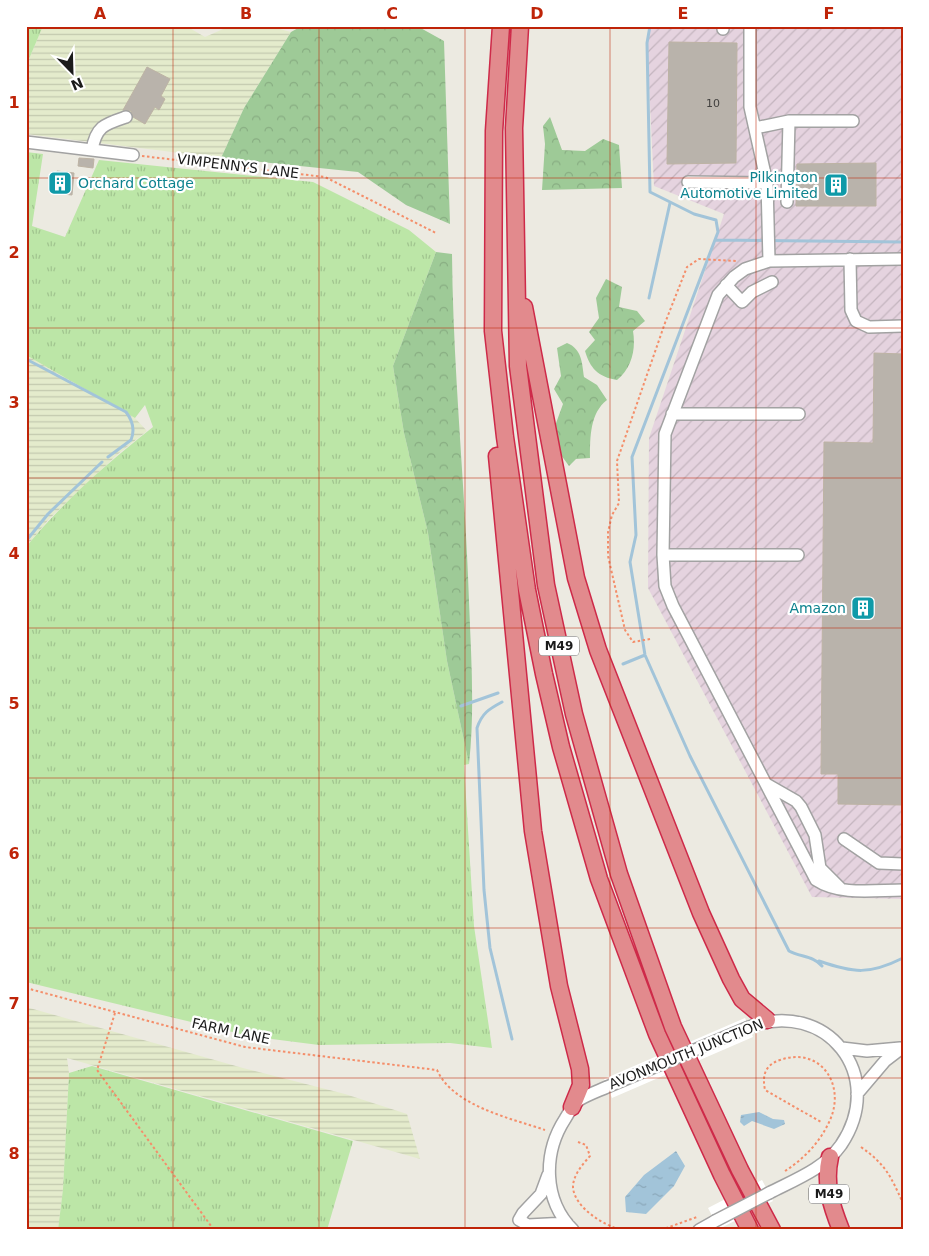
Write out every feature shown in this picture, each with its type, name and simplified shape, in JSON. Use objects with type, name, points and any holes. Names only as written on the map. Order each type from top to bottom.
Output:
[{"type":"highway","name":"M49","points":[[501,26],[494,131],[492,392],[533,831],[560,986],[580,1069],[581,1085],[572,1108]]},
{"type":"highway","name":"M49","points":[[520,26],[514,128],[518,366],[524,428],[546,585],[574,714],[619,874],[673,1027],[740,1170],[772,1230]]},
{"type":"highway","name":"M49","points":[[516,260],[576,578],[598,650],[701,913],[730,979],[742,999],[767,1020]]},
{"type":"highway","name":"M49","points":[[493,331],[505,437],[527,590],[561,747],[599,879],[656,1034],[750,1230]]},
{"type":"highway","name":"M49","points":[[830,1157],[826,1174],[828,1191],[841,1230]]},
{"type":"street","points":[[750,26],[750,107],[767,183],[769,260]]},
{"type":"street","points":[[92,150],[99,130],[105,125],[126,117]]},
{"type":"street","points":[[755,128],[789,121],[853,121]]},
{"type":"street","points":[[787,202],[789,121]]},
{"type":"street","points":[[26,142],[133,155]]},
{"type":"street","points":[[688,182],[767,183]]},
{"type":"street","points":[[850,259],[851,310],[856,321],[869,326],[903,326]]},
{"type":"street","points":[[903,259],[769,260],[745,269],[726,286],[708,318],[665,434],[663,555],[665,586],[673,606],[768,784],[816,880],[827,887],[841,889],[903,890]]},
{"type":"street","points":[[726,286],[742,302],[752,292],[772,282]]},
{"type":"street","points":[[672,414],[799,414]]},
{"type":"street","points":[[663,555],[798,555]]},
{"type":"street","points":[[768,784],[796,801],[801,807],[815,835],[820,868],[841,889]]},
{"type":"street","points":[[844,839],[879,863],[903,864]]},
{"type":"street","name":"AVONMOUTH JUNCTION","points":[[570,1226],[552,1194],[550,1152],[557,1131],[572,1108],[580,1100],[767,1020],[788,1021],[807,1025],[824,1033],[842,1048],[850,1061],[856,1078],[857,1094],[854,1116],[848,1133],[830,1157],[813,1170],[699,1230]]},
{"type":"street","points":[[842,1048],[867,1051],[902,1048],[885,1061],[857,1094]]},
{"type":"street","points":[[550,1172],[541,1194],[519,1220],[528,1225],[570,1226]]},
{"type":"path","name":"VIMPENNYS LANE","points":[[133,155],[325,177],[436,233]]},
{"type":"path","points":[[650,639],[633,642],[625,630],[608,556],[608,532],[612,515],[619,503],[617,462],[665,323],[687,267],[701,260],[712,260],[738,262],[745,269]]},
{"type":"path","name":"FARM LANE","points":[[26,988],[245,1048],[437,1070],[454,1093],[488,1109],[545,1130]]},
{"type":"path","points":[[115,1013],[97,1070],[214,1230]]},
{"type":"path","points":[[784,1172],[798,1163],[825,1130],[835,1102],[833,1083],[822,1067],[810,1058],[792,1056],[775,1062],[768,1067],[764,1074],[765,1090],[821,1122]]},
{"type":"path","points":[[578,1142],[586,1145],[590,1156],[575,1178],[573,1187],[577,1198],[600,1221],[621,1230]]},
{"type":"path","points":[[861,1147],[881,1161],[892,1178],[903,1203]]},
{"type":"path","points":[[661,1230],[698,1216]]},
{"type":"shaded area","points":[[650,26],[903,26],[903,899],[812,897],[648,588],[649,438],[724,214],[654,186],[647,43]]},
{"type":"green space","points":[[26,26],[43,26],[26,66]]},
{"type":"green space","points":[[43,26],[186,26],[205,37],[230,26],[268,26],[291,32],[244,108],[221,158],[26,134],[26,66]]},
{"type":"green space","points":[[417,26],[444,41],[450,224],[406,205],[358,172],[221,158],[244,108],[291,32],[300,27]]},
{"type":"green space","points":[[550,117],[562,150],[585,151],[603,139],[619,145],[622,188],[542,190],[545,144],[543,126]]},
{"type":"green space","points":[[26,152],[43,154],[32,226],[65,237],[99,160],[313,182],[409,230],[436,252],[393,366],[404,433],[428,533],[447,661],[469,764],[464,765],[474,926],[492,1048],[450,1043],[319,1045],[249,1036],[26,982],[26,547],[55,514],[86,484],[153,427],[145,405],[135,418],[26,355]]},
{"type":"green space","points":[[436,252],[452,254],[471,662],[472,723],[469,764],[447,661],[428,533],[404,433],[393,366]]},
{"type":"green space","points":[[606,279],[622,287],[619,307],[637,311],[645,321],[633,331],[634,345],[632,358],[626,370],[617,380],[605,377],[596,371],[589,362],[585,351],[595,340],[589,332],[599,318],[596,298]]},
{"type":"green space","points":[[567,343],[576,349],[578,353],[582,362],[584,377],[597,385],[607,400],[601,405],[594,419],[590,458],[576,459],[569,466],[561,455],[555,426],[563,404],[554,389],[561,376],[557,348]]},
{"type":"green space","points":[[26,355],[135,418],[147,431],[118,454],[49,519],[26,547]]},
{"type":"green space","points":[[26,1007],[243,1068],[345,1094],[407,1114],[420,1159],[67,1058],[69,1073],[63,1189],[58,1230],[26,1230]]},
{"type":"green space","points":[[92,1066],[353,1141],[327,1230],[58,1230],[63,1189],[69,1073]]},
{"type":"water","points":[[759,1112],[773,1119],[784,1120],[785,1124],[774,1129],[752,1121],[744,1126],[740,1122],[741,1115]]},
{"type":"water","points":[[676,1151],[685,1166],[674,1186],[646,1214],[626,1212],[625,1197],[644,1175]]},
{"type":"pier","points":[[745,1018],[753,1037],[612,1098],[604,1079]]},
{"type":"pier","points":[[762,1180],[773,1201],[719,1229],[708,1208]]},
{"type":"building","points":[[669,42],[737,43],[736,163],[667,164]]},
{"type":"building","points":[[147,67],[170,79],[161,96],[165,99],[159,110],[155,107],[145,124],[133,117],[131,111],[123,110]]},
{"type":"building","points":[[79,158],[94,159],[93,168],[78,166]]},
{"type":"building","name":"Pilkington Automotive Limited","points":[[876,163],[876,206],[796,206],[797,164]]},
{"type":"building","points":[[57,171],[74,173],[72,195],[54,193]]},
{"type":"building","name":"Amazon","points":[[874,353],[903,354],[903,805],[838,804],[838,774],[821,774],[824,442],[873,443]]},
{"type":"waterway","points":[[650,26],[647,43],[650,192],[694,214],[716,220],[718,232],[632,457],[636,535],[630,562],[645,655],[690,756],[789,951],[811,958],[822,966]]},
{"type":"waterway","points":[[649,298],[670,203]]},
{"type":"waterway","points":[[715,240],[903,242]]},
{"type":"waterway","points":[[26,359],[126,412],[133,426],[131,440],[108,457]]},
{"type":"waterway","points":[[26,541],[48,514],[102,462]]},
{"type":"waterway","points":[[623,664],[645,655]]},
{"type":"waterway","points":[[461,706],[498,693]]},
{"type":"waterway","points":[[502,702],[486,712],[477,728],[484,890],[490,948],[512,1039]]},
{"type":"waterway","points":[[819,961],[852,970],[871,970],[903,958]]},
{"type":"place","name":"Orchard Cottage","points":[[60,183]]},
{"type":"place","name":"Pilkington Automotive Limited","points":[[836,185]]},
{"type":"place","name":"Amazon","points":[[863,608]]}]
